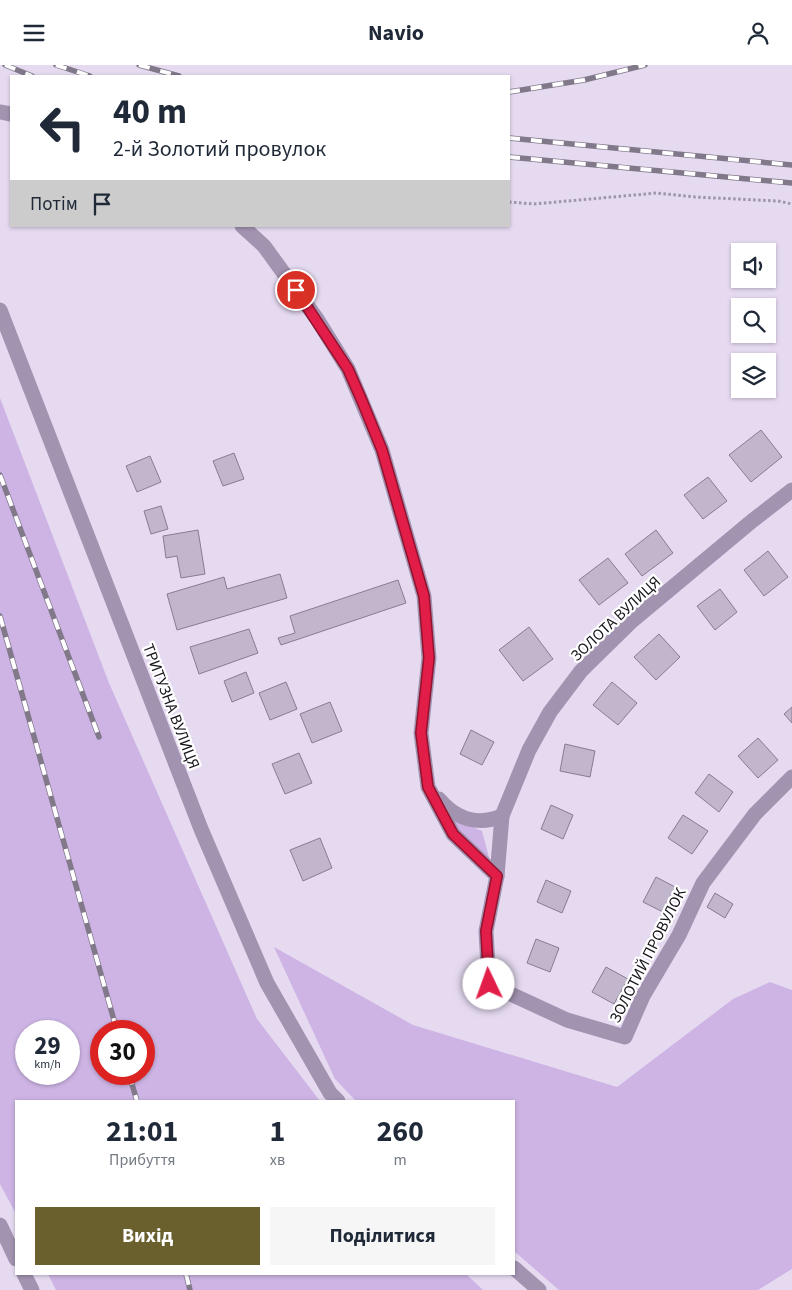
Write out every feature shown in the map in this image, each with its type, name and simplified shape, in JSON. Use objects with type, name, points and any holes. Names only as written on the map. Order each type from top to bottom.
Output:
[{"type":"street","points":[[243,227],[264,246],[317,319],[348,369],[382,450],[424,596],[429,658],[421,733],[428,787],[453,834],[497,876]]},
{"type":"street","name":"ТРИТУЗНА ВУЛИЦЯ","points":[[0,310],[201,829],[267,983],[330,1093],[337,1100]]},
{"type":"street","name":"ЗОЛОТА ВУЛИЦЯ","points":[[489,984],[486,931],[497,876],[502,815],[533,742],[550,712],[581,671],[632,621],[792,490]]},
{"type":"street","name":"ЗОЛОТИЙ ПРОВУЛОК","points":[[489,984],[567,1021],[625,1037],[643,996],[679,935],[703,883],[755,813],[792,777]]},
{"type":"street","points":[[428,787],[447,810],[468,821],[490,821],[502,815]]},
{"type":"street","points":[[0,1225],[15,1257]]},
{"type":"street","points":[[515,1269],[539,1290]]},
{"type":"street","points":[[24,1275],[32,1290]]},
{"type":"path","points":[[510,202],[534,204],[657,193],[778,201],[792,204]]},
{"type":"shaded area","points":[[0,398],[109,683],[257,1019],[319,1100],[15,1100],[15,1212],[0,1184]]},
{"type":"shaded area","points":[[449,817],[482,831],[490,861],[464,839]]},
{"type":"shaded area","points":[[274,947],[413,1025],[617,1087],[733,999],[770,982],[792,990],[792,1269],[758,1290],[559,1290],[515,1252],[515,1100],[355,1100],[335,1079]]},
{"type":"shaded area","points":[[48,1275],[467,1275],[483,1290],[56,1290]]},
{"type":"building","points":[[761,430],[782,457],[751,482],[729,455]]},
{"type":"building","points":[[234,453],[244,479],[223,486],[213,461]]},
{"type":"building","points":[[150,456],[161,482],[137,492],[126,466]]},
{"type":"building","points":[[708,477],[727,501],[703,519],[684,495]]},
{"type":"building","points":[[161,506],[168,529],[151,534],[144,511]]},
{"type":"building","points":[[198,530],[205,574],[181,578],[177,556],[166,558],[163,536]]},
{"type":"building","points":[[656,530],[673,553],[642,576],[625,554]]},
{"type":"building","points":[[768,551],[788,577],[764,596],[744,570]]},
{"type":"building","points":[[608,558],[628,583],[599,605],[579,580]]},
{"type":"building","points":[[280,574],[287,598],[177,630],[167,594],[224,577],[227,589]]},
{"type":"building","points":[[398,580],[406,603],[281,645],[278,638],[295,633],[290,616]]},
{"type":"building","points":[[720,589],[737,612],[715,630],[697,606]]},
{"type":"building","points":[[529,627],[553,659],[523,681],[499,650]]},
{"type":"building","points":[[249,629],[258,653],[199,674],[190,647]]},
{"type":"building","points":[[659,634],[680,657],[656,680],[634,657]]},
{"type":"building","points":[[246,672],[254,693],[232,702],[224,681]]},
{"type":"building","points":[[286,682],[297,709],[270,720],[259,693]]},
{"type":"building","points":[[612,682],[637,703],[618,725],[593,705]]},
{"type":"building","points":[[330,702],[342,731],[312,743],[300,714]]},
{"type":"building","points":[[792,707],[792,723],[784,714]]},
{"type":"building","points":[[471,730],[494,742],[482,765],[460,754]]},
{"type":"building","points":[[758,738],[778,760],[758,778],[738,756]]},
{"type":"building","points":[[565,744],[595,751],[590,777],[560,771]]},
{"type":"building","points":[[299,753],[312,783],[285,794],[272,764]]},
{"type":"building","points":[[709,774],[733,792],[719,812],[695,793]]},
{"type":"building","points":[[551,805],[573,815],[563,839],[541,829]]},
{"type":"building","points":[[683,815],[708,831],[692,854],[668,838]]},
{"type":"building","points":[[320,838],[332,868],[303,881],[290,850]]},
{"type":"building","points":[[656,877],[677,888],[665,913],[643,902]]},
{"type":"building","points":[[546,880],[571,891],[562,913],[537,902]]},
{"type":"building","points":[[715,893],[733,904],[725,918],[707,907]]},
{"type":"building","points":[[536,939],[559,948],[550,972],[527,963]]},
{"type":"building","points":[[606,967],[628,979],[614,1004],[592,992]]},
{"type":"railway","points":[[5,65],[30,75]]},
{"type":"railway","points":[[56,65],[87,75]]},
{"type":"railway","points":[[139,65],[175,75]]},
{"type":"railway","points":[[510,92],[584,80],[645,65]]},
{"type":"railway","points":[[510,138],[792,165]]},
{"type":"railway","points":[[510,157],[792,183]]},
{"type":"railway","points":[[0,475],[99,737]]},
{"type":"railway","points":[[0,616],[114,1020]]},
{"type":"railway","points":[[132,1085],[137,1100]]},
{"type":"railway","points":[[186,1275],[190,1290]]},
{"type":"route","points":[[296,290],[317,319],[348,369],[382,450],[410,545],[424,596],[429,658],[421,733],[428,787],[453,834],[497,876],[486,931],[489,984]]}]
